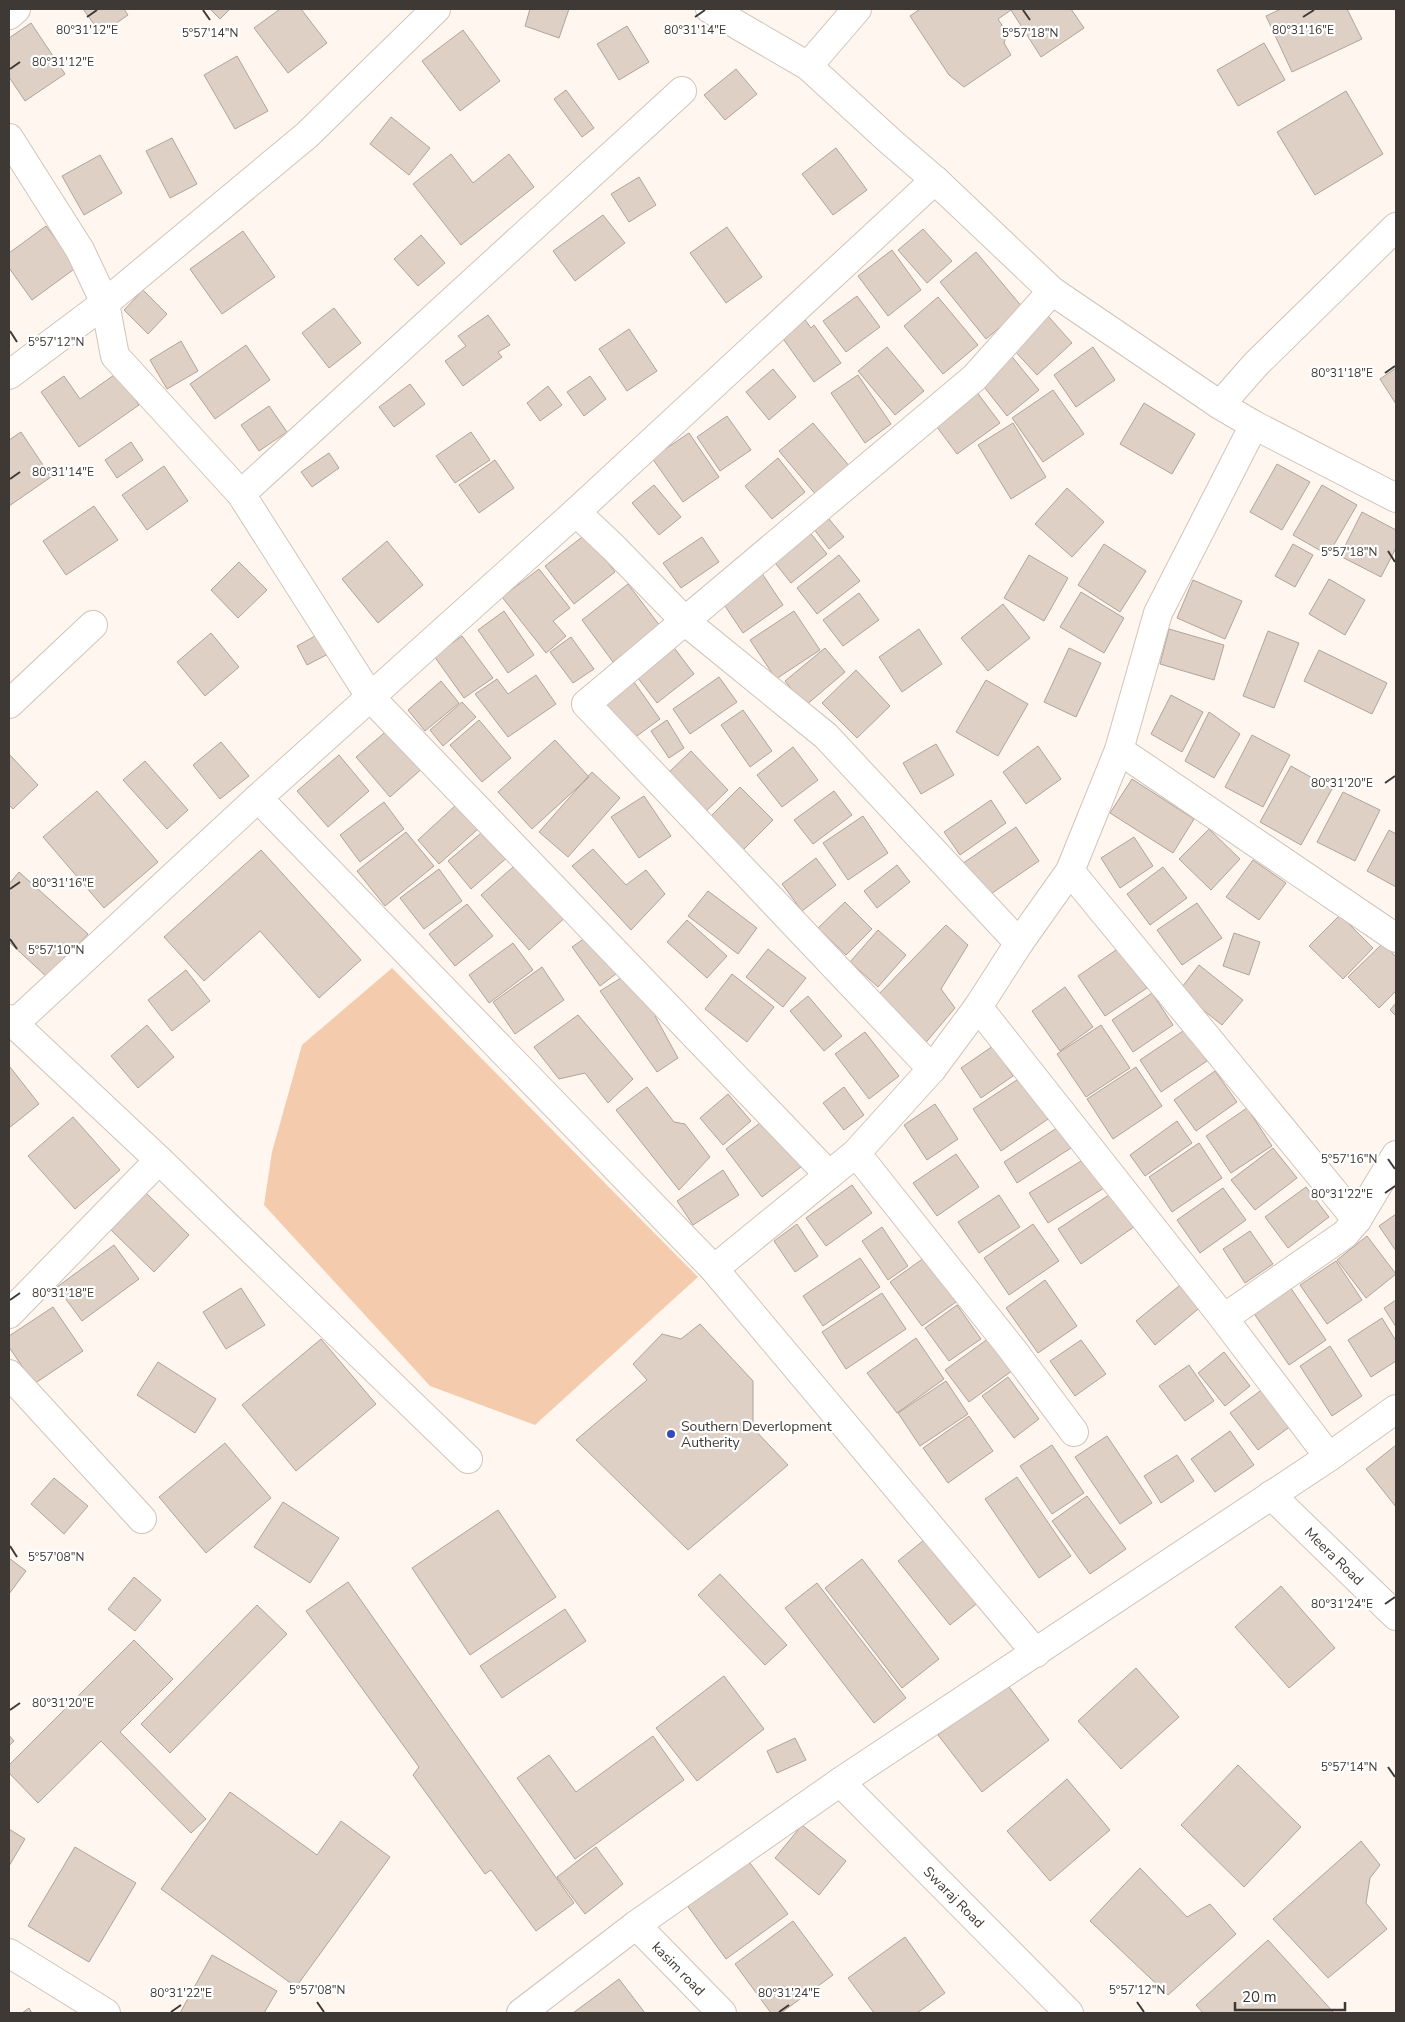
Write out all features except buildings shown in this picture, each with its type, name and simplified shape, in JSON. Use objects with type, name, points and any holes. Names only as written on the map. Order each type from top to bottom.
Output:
[{"type":"street","points":[[9,15],[16,9]]},
{"type":"street","points":[[9,376],[105,303],[306,135],[436,9]]},
{"type":"street","points":[[710,9],[808,66],[935,180],[1052,291],[1254,425],[1396,498]]},
{"type":"street","points":[[808,66],[857,9]]},
{"type":"street","points":[[241,494],[682,91]]},
{"type":"street","points":[[9,138],[80,250],[105,303],[115,356],[241,494],[371,698],[829,1175]]},
{"type":"street","points":[[468,1459],[159,1160],[11,1022],[576,512],[935,180]]},
{"type":"street","points":[[1220,404],[1256,364],[1396,227]]},
{"type":"street","points":[[932,1069],[586,704],[686,622],[974,378],[1052,291]]},
{"type":"street","points":[[714,1269],[856,1153],[932,1069],[978,1007],[1019,943],[1070,871],[1120,750],[1158,613],[1254,425]]},
{"type":"street","points":[[576,512],[686,622],[826,736],[1019,943]]},
{"type":"street","points":[[9,704],[93,625]]},
{"type":"street","points":[[1120,750],[1396,938]]},
{"type":"street","points":[[258,798],[714,1269],[1036,1653]]},
{"type":"street","points":[[1070,871],[1357,1220]]},
{"type":"street","points":[[978,1007],[1224,1318],[1329,1457]]},
{"type":"street","points":[[856,1153],[1012,1349],[1074,1432]]},
{"type":"street","points":[[1224,1318],[1345,1234],[1357,1220],[1396,1155]]},
{"type":"street","points":[[9,1314],[159,1160]]},
{"type":"street","points":[[9,1374],[142,1519]]},
{"type":"street","points":[[521,2013],[636,1925],[840,1782],[1329,1457],[1396,1409]]},
{"type":"street","name":"Meera Road","points":[[1271,1495],[1396,1616]]},
{"type":"street","name":"Swaraj Road","points":[[840,1782],[1069,2013]]},
{"type":"street","name":"kasim road","points":[[636,1925],[722,2013]]},
{"type":"street","points":[[9,1953],[106,2013]]},
{"type":"shaded area","points":[[392,968],[698,1277],[535,1425],[430,1386],[264,1205],[272,1152],[302,1045]]},
{"type":"place","name":"Southern Deverlopment Autherity","points":[[671,1434]]}]
